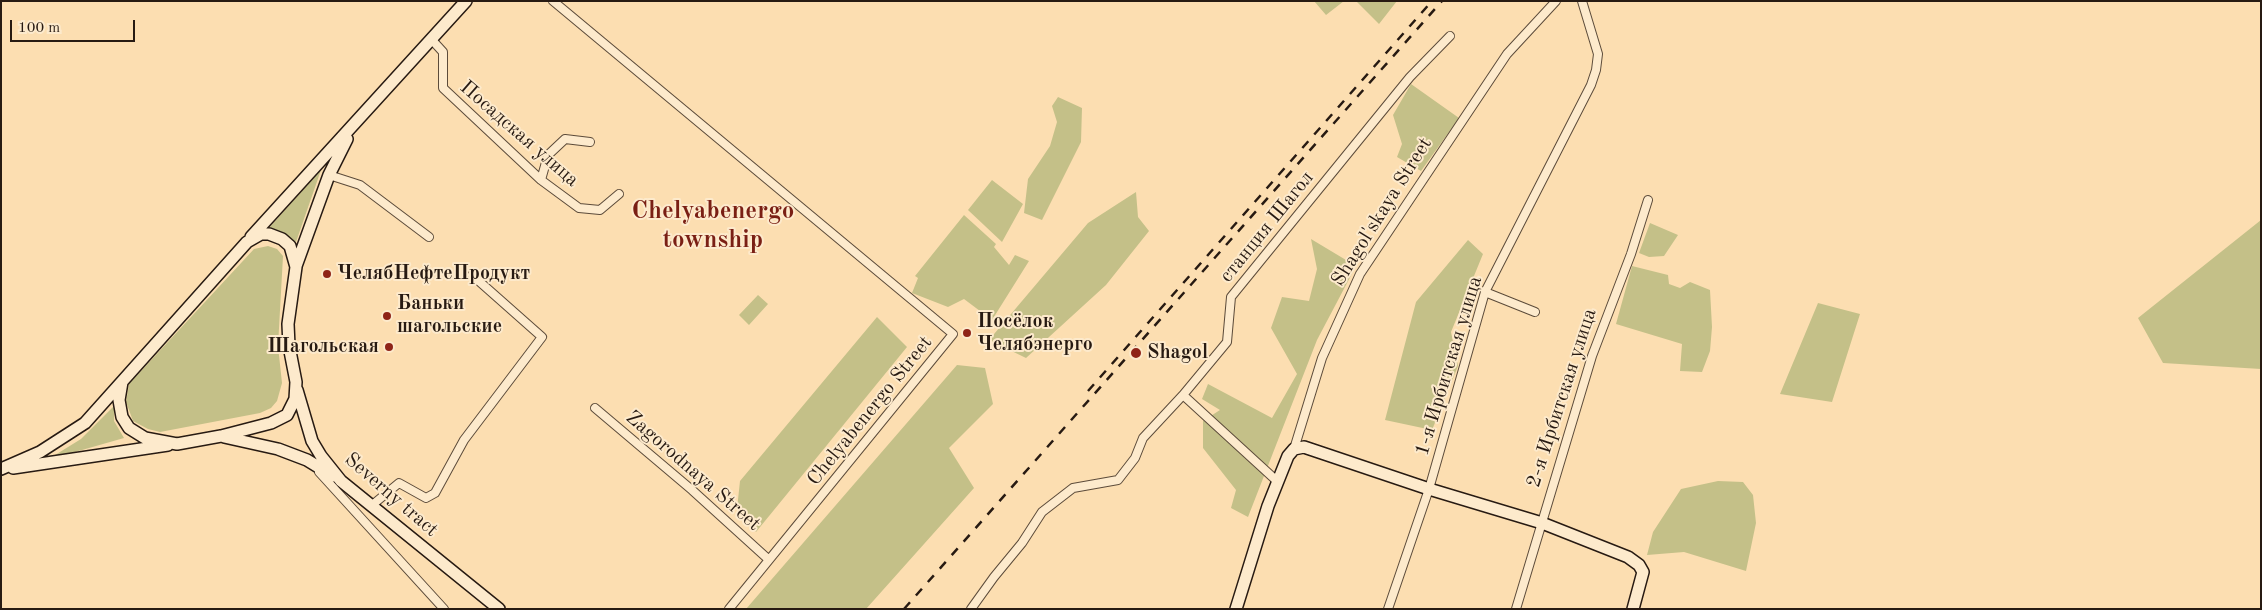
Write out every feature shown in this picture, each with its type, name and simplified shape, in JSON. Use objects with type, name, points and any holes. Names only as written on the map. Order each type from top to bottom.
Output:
[{"type":"main road","points":[[1,470],[40,452],[85,424],[466,1]]},
{"type":"main road","points":[[296,267],[309,226],[329,175],[354,127]]},
{"type":"main road","points":[[247,242],[261,234],[278,236],[290,246],[296,267]]},
{"type":"main road","name":"Severny tract","points":[[296,267],[288,324],[289,346],[296,382],[312,441],[321,456],[341,481],[499,609]]},
{"type":"main road","points":[[122,382],[118,400],[122,417],[129,428],[145,438],[177,444]]},
{"type":"main road","points":[[1,470],[221,436],[281,419],[291,409],[295,399],[296,382]]},
{"type":"main road","points":[[221,436],[278,449],[307,460],[341,481]]},
{"type":"main road","points":[[1294,449],[1316,450],[1429,489],[1542,523],[1628,557],[1639,565],[1643,572],[1633,609]]},
{"type":"main road","name":"Shagol'skaya Street","points":[[1236,609],[1268,506],[1288,456],[1294,449]]},
{"type":"street","name":"Chelyabenergo Street","points":[[553,1],[953,334],[729,609]]},
{"type":"street","name":"Shagol'skaya Street","points":[[1294,449],[1322,358],[1360,274],[1507,54],[1556,1]]},
{"type":"street","name":"1-я Ирбитская улица","points":[[1388,609],[1429,489],[1485,292],[1591,85],[1596,70],[1598,54],[1582,1]]},
{"type":"street","name":"станция Шагол","points":[[971,609],[1022,543],[1042,512],[1073,488],[1118,480],[1135,458],[1143,438],[1183,396],[1227,342],[1230,297],[1410,77],[1450,36]]},
{"type":"street","name":"Посадская улица","points":[[432,40],[443,52],[442,88],[541,180],[579,208],[600,210],[620,194]]},
{"type":"street","points":[[541,180],[548,155],[565,139],[590,142]]},
{"type":"street","points":[[329,175],[360,185],[428,237]]},
{"type":"street","name":"2-я Ирбитская улица","points":[[1516,609],[1592,356],[1631,254],[1648,200]]},
{"type":"street","points":[[370,506],[398,483],[426,498],[435,493],[464,440],[542,337],[472,275]]},
{"type":"street","points":[[1485,292],[1534,312]]},
{"type":"street","points":[[1183,396],[1278,482]]},
{"type":"street","name":"Zagorodnaya Street","points":[[595,408],[692,490],[768,559]]},
{"type":"street","name":"Severny tract","points":[[307,460],[332,484],[444,609]]},
{"type":"shaded area","points":[[1314,1],[1344,1],[1326,15]]},
{"type":"shaded area","points":[[1356,1],[1397,1],[1379,24]]},
{"type":"shaded area","points":[[1411,84],[1459,118],[1421,171],[1397,157],[1402,144],[1393,115]]},
{"type":"shaded area","points":[[1058,97],[1082,108],[1081,142],[1042,220],[1024,213],[1028,179],[1050,146],[1057,122],[1052,106]]},
{"type":"shaded area","points":[[321,170],[296,242],[285,234],[268,229]]},
{"type":"shaded area","points":[[992,180],[1023,204],[1002,242],[968,210]]},
{"type":"shaded area","points":[[1136,192],[1138,217],[1149,231],[1106,285],[1026,358],[989,340],[1088,223]]},
{"type":"shaded area","points":[[964,215],[996,244],[994,247],[1009,265],[1015,255],[1029,261],[992,320],[964,299],[948,307],[912,293],[918,278],[915,276]]},
{"type":"shaded area","points":[[2261,220],[2261,369],[2163,363],[2138,318]]},
{"type":"shaded area","points":[[1650,223],[1678,235],[1664,256],[1649,257],[1639,253]]},
{"type":"shaded area","points":[[1311,239],[1356,266],[1317,340],[1248,517],[1231,508],[1236,490],[1203,448],[1203,421],[1220,410],[1202,399],[1208,384],[1272,418],[1297,374],[1271,328],[1282,297],[1309,301],[1317,269]]},
{"type":"shaded area","points":[[1468,240],[1483,254],[1451,332],[1458,366],[1432,430],[1385,420],[1416,302]]},
{"type":"shaded area","points":[[268,246],[277,249],[283,256],[278,346],[282,383],[277,401],[271,408],[260,413],[160,432],[148,429],[133,421],[126,402],[129,384],[254,249]]},
{"type":"shaded area","points":[[1632,266],[1668,275],[1669,284],[1680,288],[1690,282],[1710,290],[1712,327],[1710,351],[1702,372],[1680,371],[1682,344],[1616,324]]},
{"type":"shaded area","points":[[758,295],[768,304],[749,325],[739,315]]},
{"type":"shaded area","points":[[1818,303],[1860,314],[1832,402],[1780,394]]},
{"type":"shaded area","points":[[877,317],[907,347],[756,532],[737,509],[740,481]]},
{"type":"shaded area","points":[[957,365],[985,368],[993,404],[949,448],[974,488],[866,609],[746,609]]},
{"type":"shaded area","points":[[114,406],[114,421],[124,438],[47,460],[81,439]]},
{"type":"shaded area","points":[[1718,481],[1743,482],[1753,495],[1756,523],[1746,571],[1684,552],[1647,555],[1653,532],[1681,489]]},
{"type":"railway","points":[[1088,391],[1432,1]]},
{"type":"railway","points":[[904,609],[1442,1]]},
{"type":"place","name":"ЧелябНефтеПродукт","points":[[327,274]]},
{"type":"place","name":"Баньки шагольские","points":[[387,316]]},
{"type":"place","name":"Посёлок Челябэнерго","points":[[967,333]]},
{"type":"place","name":"Шагольская","points":[[389,347]]},
{"type":"place","name":"Shagol","points":[[1136,353]]},
{"type":"district","name":"Chelyabenergo township","points":[[713,226]]}]
